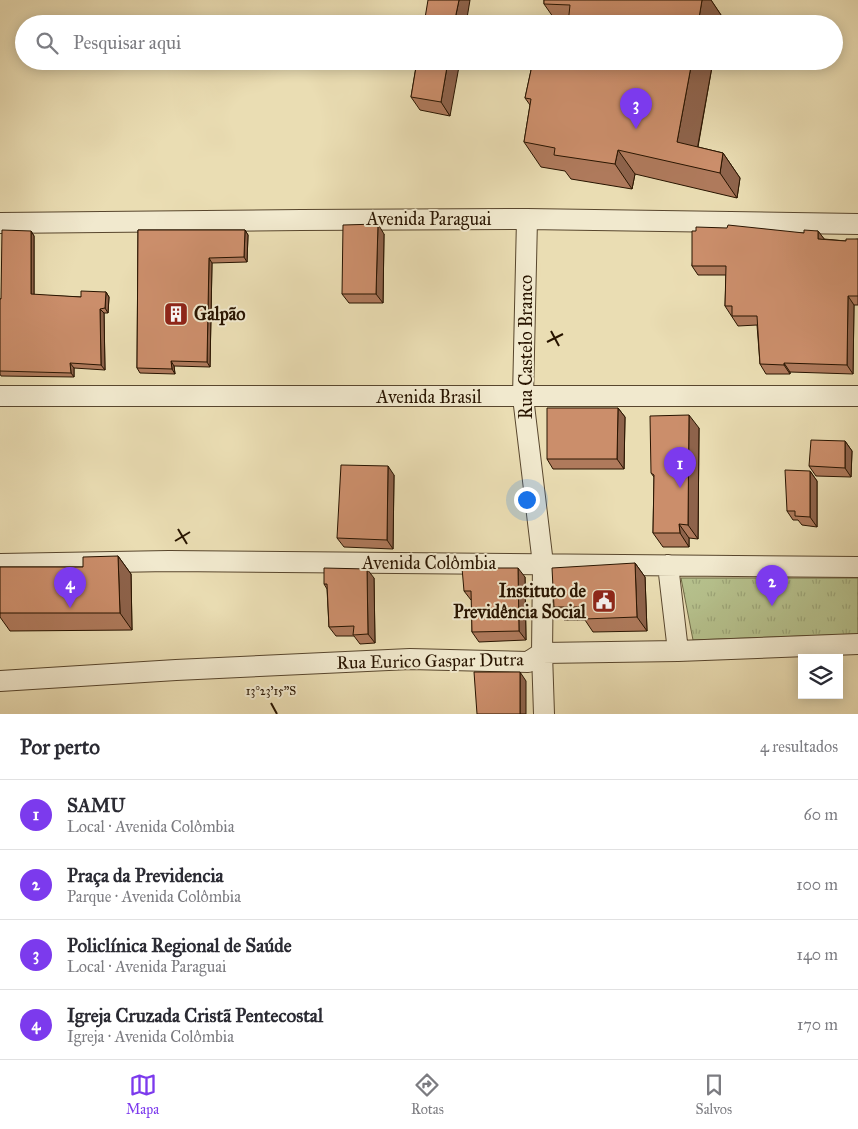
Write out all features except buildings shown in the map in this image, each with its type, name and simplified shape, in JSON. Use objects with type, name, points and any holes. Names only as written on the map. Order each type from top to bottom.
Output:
[{"type":"street","name":"Avenida Paraguai","points":[[0,224],[528,219],[858,224]]},
{"type":"street","name":"Rua Castelo Branco","points":[[528,219],[523,397],[543,564],[542,653],[544,714]]},
{"type":"street","name":"Avenida Brasil","points":[[0,396],[858,396]]},
{"type":"street","name":"Avenida Colômbia","points":[[0,564],[169,562],[858,567]]},
{"type":"street","points":[[668,565],[678,651]]},
{"type":"street","name":"Rua Eurico Gaspar Dutra","points":[[0,681],[176,670],[410,659],[528,662],[542,653],[678,651],[858,644]]},
{"type":"green space","points":[[681,578],[858,578],[858,634],[693,640]]},
{"type":"place","name":"Policlínica Regional de Saúde","points":[[636,129]]},
{"type":"place","name":"Galpão","points":[[176,314]]},
{"type":"place","name":"SAMU","points":[[680,488]]},
{"type":"place","name":"Instituto de Previdência Social","points":[[604,601]]},
{"type":"place","name":"Praça da Previdencia","points":[[772,606]]},
{"type":"place","name":"Igreja Cruzada Cristã Pentecostal","points":[[70,608]]}]
